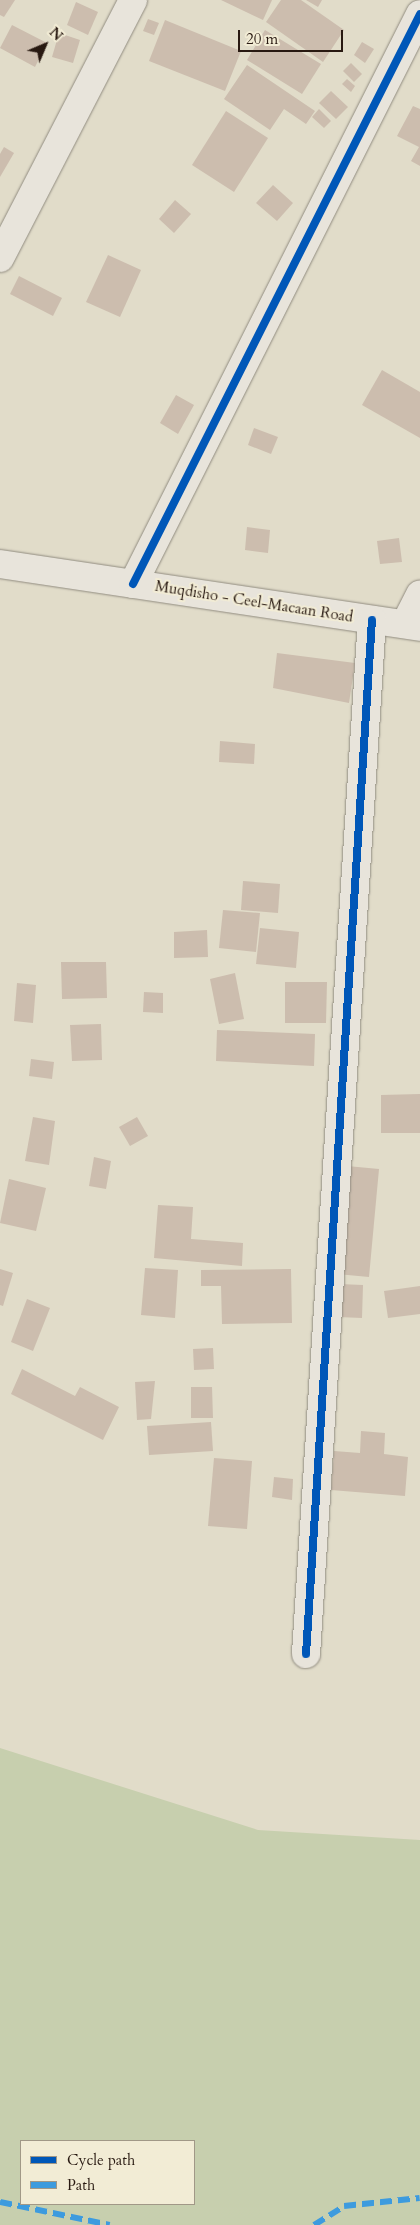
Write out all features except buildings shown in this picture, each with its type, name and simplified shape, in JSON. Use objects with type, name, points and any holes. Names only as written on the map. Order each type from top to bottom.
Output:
[{"type":"street","points":[[0,258],[133,0]]},
{"type":"street","points":[[133,584],[420,14]]},
{"type":"street","name":"Muqdisho - Ceel-Macaan Road","points":[[0,564],[413,626]]},
{"type":"street","points":[[413,626],[420,595]]},
{"type":"street","points":[[306,1654],[372,620]]},
{"type":"green space","points":[[0,1748],[258,1830],[420,1840],[420,2225],[0,2225]]},
{"type":"marked path","points":[[314,2225],[344,2206],[420,2198]]},
{"type":"marked path","points":[[0,2202],[110,2225]]},
{"type":"cycle path","points":[[133,584],[420,14]]},
{"type":"cycle path","points":[[306,1654],[372,620]]}]
